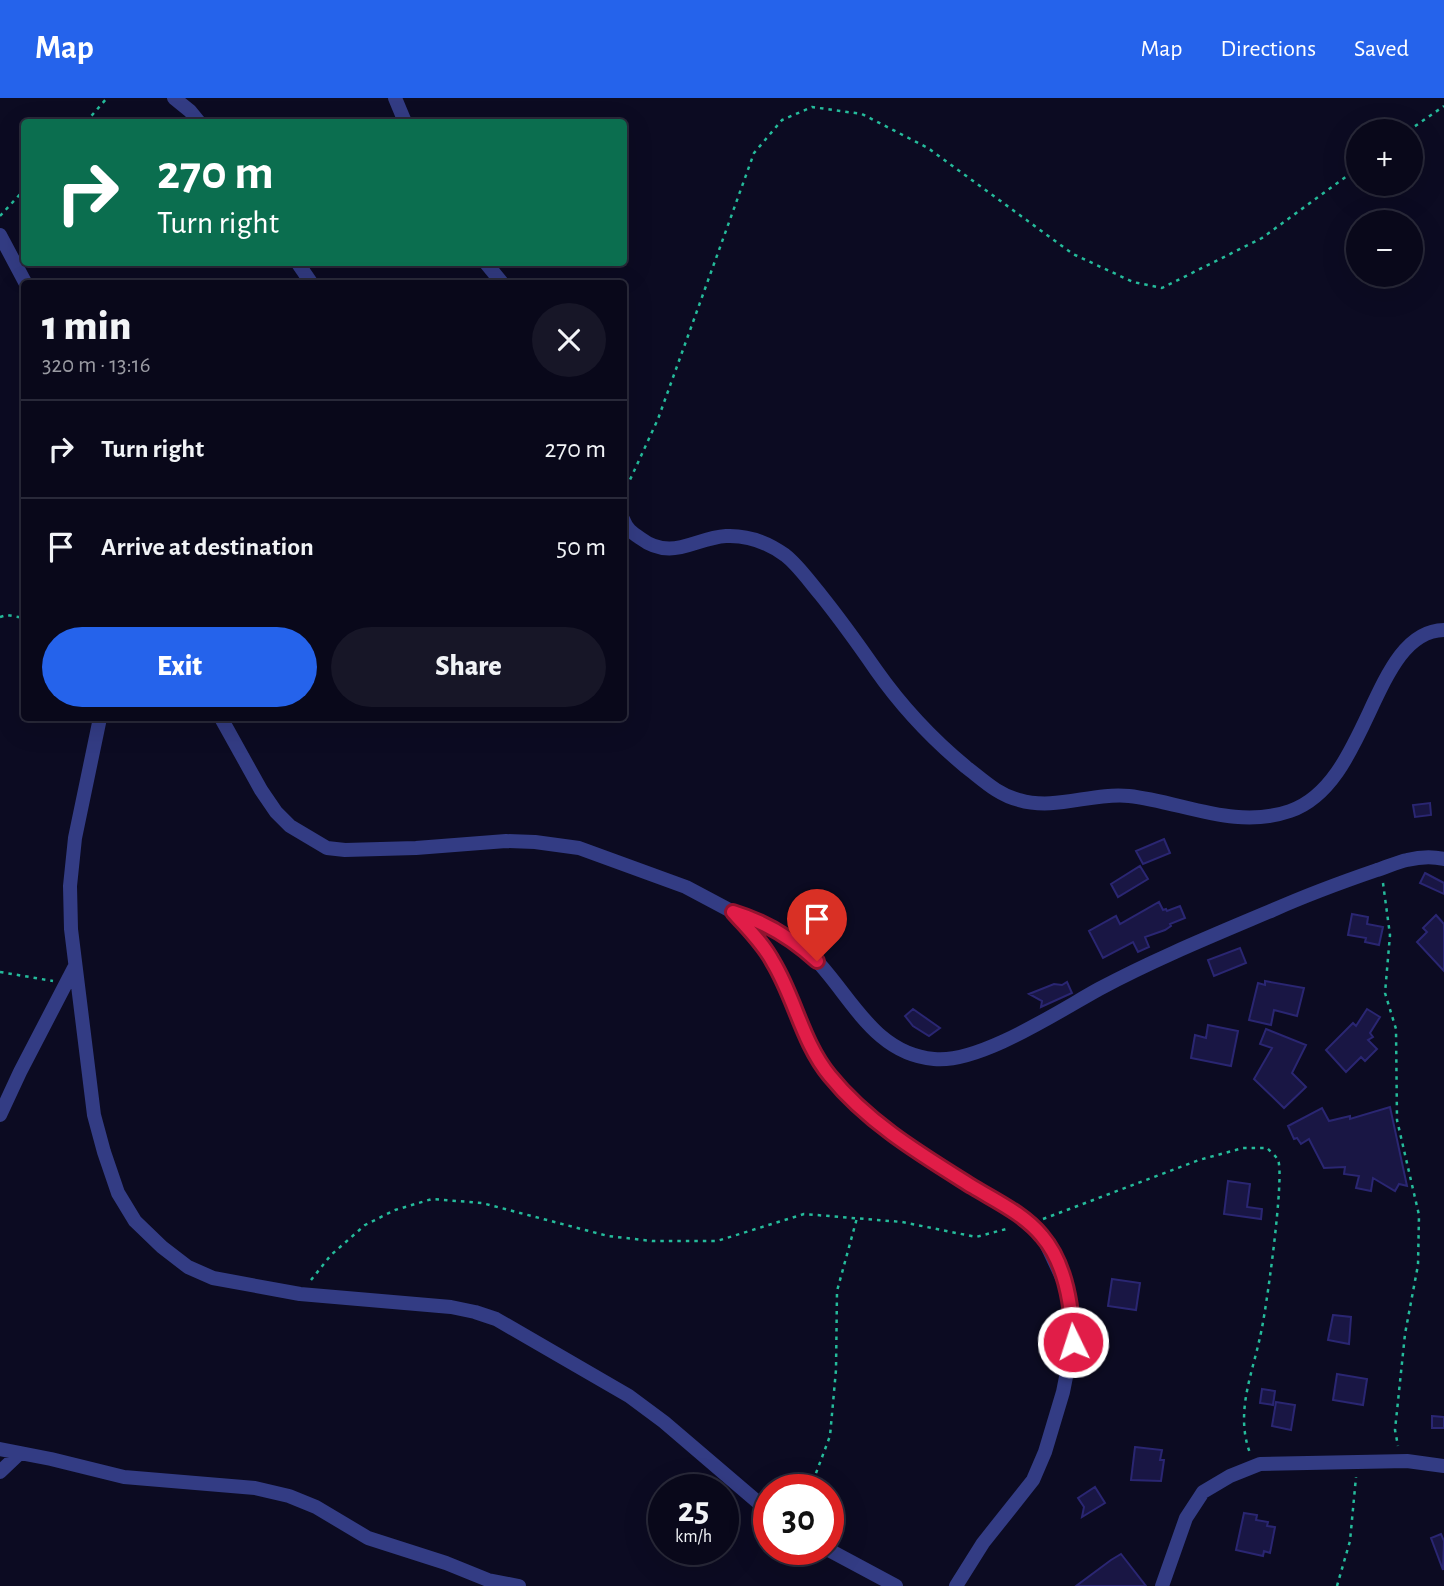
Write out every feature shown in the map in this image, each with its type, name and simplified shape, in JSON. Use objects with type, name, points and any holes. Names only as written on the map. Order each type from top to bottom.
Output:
[{"type":"street","points":[[174,98],[197,119]]},
{"type":"street","points":[[396,98],[404,119]]},
{"type":"street","points":[[0,234],[24,280]]},
{"type":"street","points":[[488,266],[500,280]]},
{"type":"street","points":[[627,529],[646,543],[661,548],[692,546],[722,536],[740,536],[763,541],[786,556],[854,637],[913,719],[985,783],[1001,794],[1021,801],[1049,804],[1109,795],[1129,796],[1243,818],[1290,811],[1328,787],[1344,765],[1388,673],[1404,650],[1417,637],[1444,630]]},
{"type":"street","points":[[99,721],[83,790],[71,874],[74,968],[87,1047],[94,1115],[115,1182],[135,1221],[188,1267],[213,1278],[300,1294],[451,1307],[496,1319],[629,1396],[664,1422],[753,1498]]},
{"type":"street","points":[[223,721],[276,812],[290,827],[327,848],[416,848],[506,841],[579,848],[687,887],[733,912],[754,918],[798,943],[817,961],[858,1014],[886,1041],[914,1055],[933,1059],[949,1059],[982,1049],[1044,1020],[1159,959],[1300,898],[1405,860],[1434,857],[1444,859]]},
{"type":"street","points":[[733,912],[773,961],[813,1051],[828,1074],[846,1094],[900,1140],[1029,1223],[1043,1237],[1065,1283],[1072,1314],[1073,1342],[1069,1369],[1045,1452],[1033,1480],[983,1543],[956,1586]]},
{"type":"street","points":[[0,1115],[74,968]]},
{"type":"street","points":[[0,1449],[124,1477],[255,1488],[289,1496],[316,1507],[368,1538],[446,1563],[488,1580],[519,1586]]},
{"type":"street","points":[[0,1472],[20,1453]]},
{"type":"street","points":[[1161,1586],[1186,1518],[1203,1492],[1230,1475],[1260,1464],[1407,1461],[1444,1466]]},
{"type":"street","points":[[844,1558],[896,1586]]},
{"type":"street","points":[[466,1586],[488,1580]]},
{"type":"path","points":[[89,119],[107,98]]},
{"type":"path","points":[[1423,121],[1444,106]]},
{"type":"path","points":[[627,486],[657,419],[754,153],[782,120],[802,111],[812,107],[862,114],[928,148],[1073,254],[1133,282],[1162,288],[1262,238],[1346,177]]},
{"type":"path","points":[[0,216],[21,193]]},
{"type":"path","points":[[0,617],[7,615],[21,617]]},
{"type":"path","points":[[1381,869],[1390,934],[1385,993],[1396,1029],[1397,1119],[1419,1215],[1418,1265],[1405,1334],[1395,1430],[1397,1444],[1407,1461]]},
{"type":"path","points":[[0,972],[67,984]]},
{"type":"path","points":[[300,1294],[331,1255],[365,1225],[395,1210],[432,1199],[482,1203],[608,1236],[652,1241],[717,1241],[804,1214],[902,1222],[976,1237],[1086,1204],[1199,1160],[1243,1148],[1267,1148],[1278,1159],[1278,1205],[1261,1335],[1245,1394],[1248,1450],[1260,1464]]},
{"type":"path","points":[[816,1474],[831,1436],[836,1370],[837,1291],[857,1218]]},
{"type":"path","points":[[1337,1586],[1350,1541],[1357,1463]]},
{"type":"building","points":[[1430,803],[1431,815],[1415,817],[1413,805]]},
{"type":"building","points":[[1164,839],[1170,853],[1143,864],[1136,851]]},
{"type":"building","points":[[1140,866],[1148,879],[1118,897],[1111,884]]},
{"type":"building","points":[[1425,873],[1444,883],[1444,894],[1420,883]]},
{"type":"building","points":[[1159,902],[1163,910],[1167,911],[1180,906],[1185,918],[1170,924],[1165,930],[1145,937],[1149,947],[1138,952],[1133,942],[1103,958],[1089,931],[1116,916],[1120,924]]},
{"type":"building","points":[[1352,914],[1368,917],[1367,924],[1383,927],[1379,945],[1365,942],[1366,938],[1348,935]]},
{"type":"building","points":[[1436,915],[1444,924],[1444,971],[1417,942],[1427,932],[1423,928]]},
{"type":"building","points":[[1240,948],[1246,963],[1214,976],[1208,960]]},
{"type":"building","points":[[1265,981],[1304,988],[1297,1016],[1274,1010],[1271,1025],[1249,1020],[1258,983],[1265,985]]},
{"type":"building","points":[[1067,982],[1072,993],[1041,1007],[1042,1001],[1029,994],[1054,984],[1062,985]]},
{"type":"building","points":[[913,1009],[940,1028],[929,1036],[913,1026],[905,1016]]},
{"type":"building","points":[[1367,1009],[1380,1017],[1370,1033],[1373,1037],[1368,1040],[1377,1049],[1365,1061],[1361,1057],[1346,1072],[1326,1050],[1353,1023],[1356,1026]]},
{"type":"building","points":[[1208,1025],[1238,1031],[1231,1066],[1191,1058],[1195,1035],[1206,1038]]},
{"type":"building","points":[[1266,1029],[1306,1045],[1292,1073],[1306,1087],[1284,1108],[1254,1079],[1272,1048],[1260,1044]]},
{"type":"building","points":[[1390,1107],[1407,1186],[1399,1184],[1395,1191],[1373,1178],[1371,1191],[1356,1188],[1359,1176],[1344,1174],[1345,1167],[1324,1168],[1309,1139],[1301,1144],[1297,1138],[1294,1139],[1288,1126],[1322,1108],[1329,1121],[1350,1116],[1350,1119]]},
{"type":"building","points":[[1228,1181],[1250,1184],[1247,1207],[1262,1209],[1261,1219],[1224,1214]]},
{"type":"building","points":[[1112,1279],[1140,1283],[1136,1310],[1108,1306]]},
{"type":"building","points":[[1333,1315],[1351,1317],[1349,1344],[1328,1340]]},
{"type":"building","points":[[1337,1374],[1367,1379],[1363,1405],[1333,1400]]},
{"type":"building","points":[[1262,1389],[1275,1391],[1273,1405],[1260,1403]]},
{"type":"building","points":[[1276,1402],[1295,1405],[1291,1430],[1272,1426]]},
{"type":"building","points":[[1432,1416],[1444,1417],[1444,1428],[1432,1428]]},
{"type":"building","points":[[1135,1447],[1162,1450],[1160,1460],[1164,1460],[1161,1481],[1131,1480]]},
{"type":"building","points":[[1095,1487],[1105,1503],[1082,1517],[1084,1507],[1078,1498]]},
{"type":"building","points":[[1244,1513],[1257,1515],[1256,1520],[1268,1522],[1267,1526],[1275,1527],[1270,1553],[1264,1551],[1263,1556],[1236,1550]]},
{"type":"building","points":[[1441,1534],[1444,1541],[1443,1570],[1431,1538]]},
{"type":"building","points":[[1121,1554],[1146,1586],[1076,1586],[1111,1560]]},
{"type":"route","points":[[817,961],[798,943],[777,930],[754,918],[733,912],[773,961],[813,1051],[828,1074],[846,1094],[900,1140],[1016,1214],[1043,1237],[1065,1283],[1072,1314],[1073,1342]]}]
